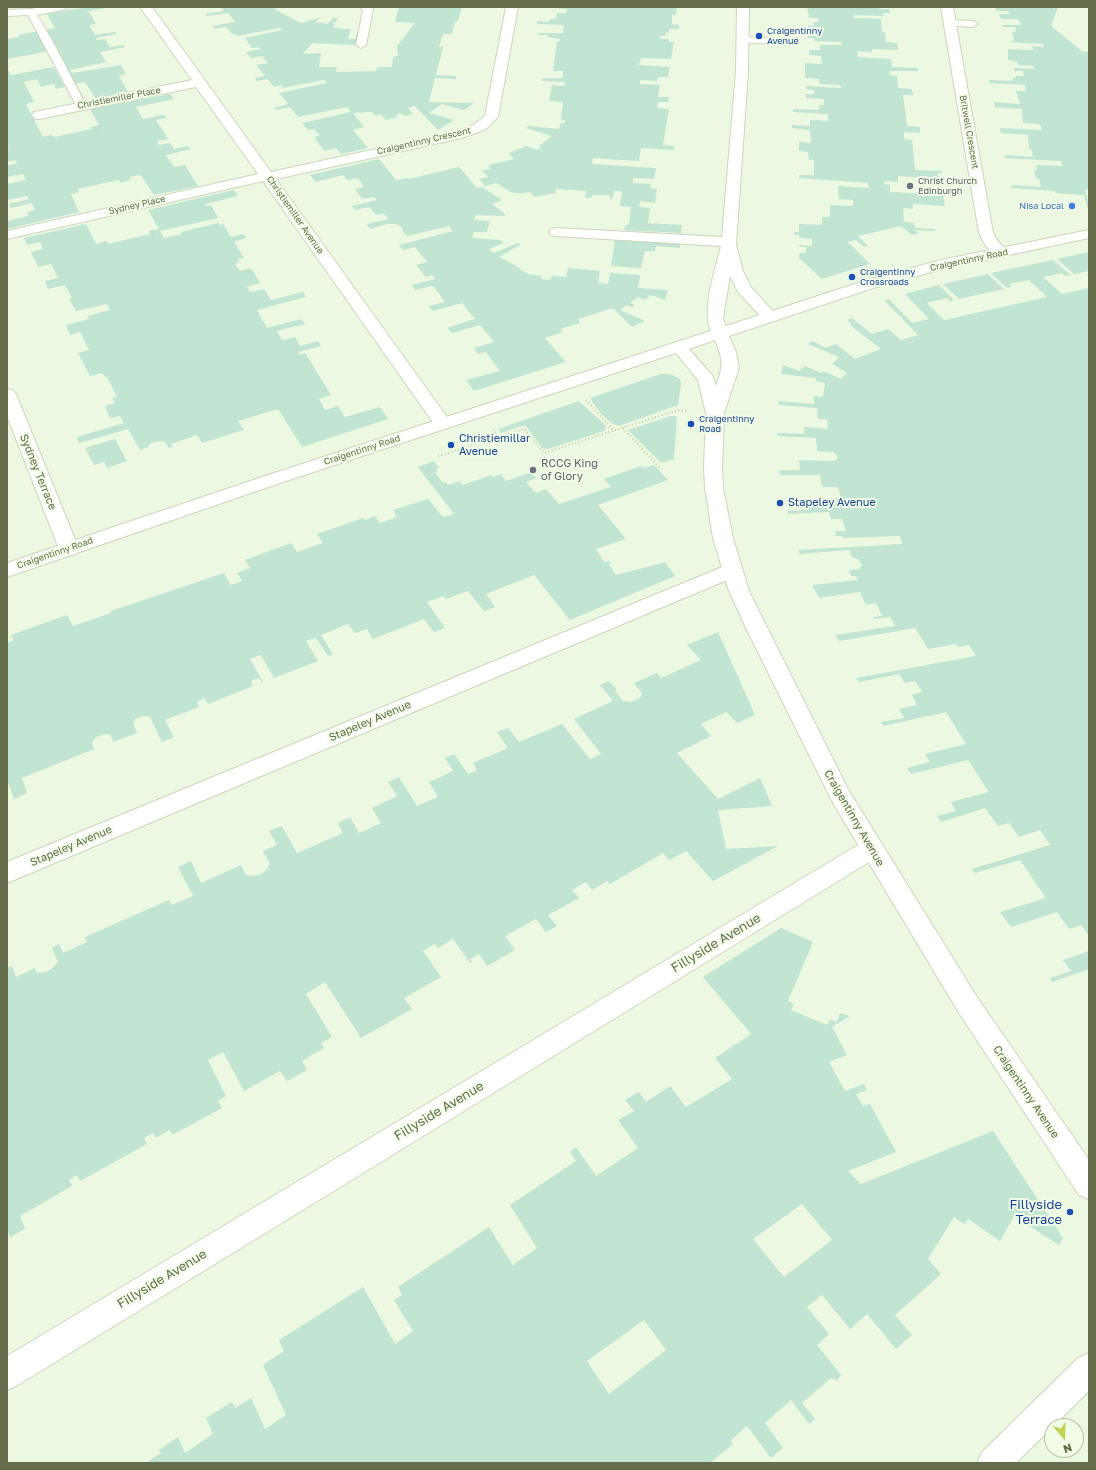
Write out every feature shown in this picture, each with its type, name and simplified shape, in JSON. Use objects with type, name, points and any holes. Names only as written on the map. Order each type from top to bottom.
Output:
[{"type":"street","points":[[31,12],[62,7]]},
{"type":"street","name":"Christiemiller Avenue","points":[[146,7],[443,424]]},
{"type":"street","name":"Craigentinny Crescent","points":[[267,176],[462,134],[472,131],[487,123],[491,117],[512,7]]},
{"type":"street","name":"Craigentinny Avenue","points":[[715,413],[731,368],[728,352],[715,318],[729,242],[743,40],[743,7]]},
{"type":"street","name":"Britwell Crescent","points":[[947,7],[986,233],[990,242],[1001,253]]},
{"type":"street","name":"Christiemiller Place","points":[[39,114],[200,82]]},
{"type":"street","name":"Sydney Place","points":[[7,235],[267,176]]},
{"type":"street","points":[[556,232],[729,242]]},
{"type":"street","name":"Craigentinny Road","points":[[7,570],[570,382],[680,348],[882,281],[935,267],[1089,234]]},
{"type":"street","name":"Craigentinny Avenue","points":[[729,242],[735,271],[744,289],[770,317]]},
{"type":"street","name":"Craigentinny Avenue","points":[[680,348],[706,378],[715,413],[713,467],[714,488],[723,538],[732,570],[755,626],[840,797],[871,849],[968,1005],[1089,1185]]},
{"type":"street","name":"Sydney Terrace","points":[[7,394],[69,549]]},
{"type":"street","name":"Stapeley Avenue","points":[[7,873],[732,570]]},
{"type":"street","name":"Fillyside Avenue","points":[[7,1374],[871,849]]},
{"type":"street","points":[[993,1463],[1089,1369]]},
{"type":"lane","points":[[361,45],[368,16],[368,9],[366,7]]},
{"type":"lane","points":[[7,13],[31,12],[54,52],[81,105]]},
{"type":"lane","points":[[950,23],[973,24]]},
{"type":"lane","points":[[743,40],[775,42]]},
{"type":"path","points":[[93,126],[98,136]]},
{"type":"path","points":[[50,135],[55,145]]},
{"type":"path","points":[[119,175],[123,182]]},
{"type":"path","points":[[74,185],[78,192]]},
{"type":"path","points":[[151,231],[155,240]]},
{"type":"path","points":[[104,242],[109,251]]},
{"type":"path","points":[[570,382],[614,431]]},
{"type":"path","points":[[438,456],[524,429],[544,454],[678,410],[715,413]]},
{"type":"path","points":[[623,428],[661,469]]},
{"type":"green space","points":[[87,7],[111,7],[85,12],[89,12],[96,24],[89,25],[95,35],[115,32],[116,34],[96,38],[97,40],[105,39],[110,47],[124,45],[125,47],[100,52],[106,62],[70,70],[72,73],[121,65],[126,74],[119,76],[128,92],[95,98],[85,82],[75,84],[45,30],[55,28],[47,14]]},
{"type":"green space","points":[[221,7],[279,7],[274,9],[301,23],[321,17],[315,22],[328,24],[333,18],[338,18],[336,22],[332,23],[335,24],[333,28],[351,29],[348,39],[355,39],[357,33],[359,33],[355,45],[312,43],[303,54],[321,53],[319,67],[337,67],[336,72],[376,71],[377,67],[392,67],[393,57],[398,56],[397,46],[415,23],[395,22],[399,7],[462,7],[458,21],[455,21],[452,34],[443,34],[439,47],[443,47],[436,75],[456,76],[456,79],[435,78],[429,102],[474,103],[464,110],[442,104],[429,113],[454,120],[438,130],[415,106],[408,108],[413,114],[404,116],[401,113],[396,115],[398,117],[386,120],[381,114],[375,116],[372,112],[353,113],[364,127],[353,130],[368,148],[341,154],[336,148],[324,151],[314,137],[320,136],[314,129],[308,130],[302,123],[351,112],[347,107],[298,117],[290,107],[276,110],[274,108],[288,104],[279,93],[327,83],[324,80],[283,88],[281,85],[274,87],[268,79],[257,81],[255,78],[265,76],[256,65],[268,63],[262,56],[251,58],[246,52],[261,49],[259,47],[252,48],[245,38],[282,30],[280,28],[237,36],[232,34],[226,27],[215,29],[213,26],[235,22],[228,13],[207,16],[205,14],[224,11]]},
{"type":"green space","points":[[539,7],[677,7],[676,15],[672,15],[672,24],[679,25],[679,29],[669,29],[669,32],[666,33],[665,36],[660,36],[660,39],[669,39],[669,42],[674,42],[671,59],[641,58],[639,65],[670,67],[668,77],[658,77],[657,81],[640,80],[640,84],[660,85],[658,97],[669,97],[668,102],[658,102],[657,108],[669,109],[663,145],[674,146],[674,150],[641,148],[639,161],[593,158],[592,164],[656,168],[654,179],[633,178],[633,183],[651,184],[650,188],[657,189],[655,203],[640,201],[639,207],[650,208],[648,223],[682,225],[681,233],[624,230],[626,225],[629,224],[631,207],[620,206],[622,191],[614,191],[612,199],[610,199],[610,195],[592,195],[591,198],[585,198],[586,191],[555,189],[556,193],[534,197],[530,192],[512,192],[497,183],[485,186],[479,179],[488,177],[482,170],[491,169],[488,165],[514,159],[509,153],[526,146],[538,150],[542,147],[539,146],[552,136],[526,128],[528,126],[559,129],[561,123],[565,123],[565,120],[561,120],[563,102],[549,101],[552,85],[564,86],[565,82],[542,81],[543,78],[563,78],[563,71],[553,71],[557,41],[560,41],[560,39],[547,37],[548,35],[538,35],[539,33],[563,33],[564,25],[537,24],[537,21],[549,22],[550,19],[556,19],[557,13],[566,13],[567,9]]},
{"type":"green space","points":[[807,7],[879,7],[879,9],[889,9],[890,13],[883,13],[884,16],[854,15],[854,18],[881,19],[882,32],[885,33],[886,42],[897,43],[898,50],[872,49],[872,52],[857,51],[858,57],[891,59],[892,67],[918,68],[918,71],[890,71],[890,75],[897,76],[898,88],[912,89],[913,95],[903,95],[907,126],[920,127],[920,133],[904,132],[904,139],[912,140],[915,170],[942,171],[942,173],[938,173],[938,179],[898,176],[898,182],[884,181],[884,184],[890,185],[890,192],[943,195],[945,206],[913,204],[913,209],[903,208],[904,222],[914,223],[915,228],[935,229],[935,231],[914,230],[919,233],[912,235],[901,226],[858,236],[868,246],[864,247],[856,240],[848,242],[870,264],[822,279],[798,257],[800,253],[806,253],[806,247],[800,247],[799,245],[812,246],[812,239],[799,238],[799,235],[794,235],[794,232],[799,232],[799,224],[822,225],[822,217],[830,217],[830,205],[853,206],[853,200],[839,199],[838,186],[869,188],[868,183],[799,178],[799,175],[814,175],[814,160],[809,160],[808,152],[799,151],[799,142],[811,143],[810,130],[792,128],[792,125],[810,126],[810,120],[828,121],[828,114],[793,112],[793,109],[819,110],[819,105],[824,105],[824,99],[806,98],[806,94],[814,94],[814,90],[806,89],[806,86],[841,88],[840,85],[820,84],[819,79],[805,78],[805,63],[822,64],[821,56],[809,55],[809,50],[820,50],[820,45],[842,45],[841,42],[814,41],[814,38],[808,38],[808,25],[814,26],[814,22],[819,22],[818,18],[809,18]]},
{"type":"green space","points":[[997,7],[1058,7],[1051,26],[1083,52],[1089,51],[1089,189],[1085,190],[1089,205],[1089,212],[1084,195],[1012,188],[1011,185],[1041,187],[1039,179],[1036,179],[1034,170],[1037,170],[1036,165],[1062,166],[1061,161],[1005,158],[1004,155],[1033,157],[1032,150],[1029,149],[1028,135],[1001,133],[1000,128],[1042,130],[1040,124],[1023,123],[1022,109],[995,107],[994,102],[1020,104],[1016,91],[1026,91],[1025,85],[990,83],[989,80],[1013,81],[1013,78],[1016,78],[1016,76],[1024,76],[1023,71],[1014,71],[1014,68],[1034,69],[1033,66],[1018,65],[1017,62],[1008,60],[1008,49],[1033,50],[1032,46],[1044,47],[1043,44],[1006,42],[1014,41],[1012,32],[1016,32],[1015,27],[1003,27],[1002,25],[1021,25],[1018,19],[1001,19],[999,14],[1009,14],[1009,11],[996,11]]},
{"type":"green space","points":[[39,31],[50,51],[7,59],[7,37],[9,39],[19,37],[18,35]]},
{"type":"green space","points":[[54,67],[65,87],[56,89],[54,84],[41,87],[37,79],[24,82],[34,102],[26,104],[43,137],[52,135],[54,137],[92,129],[91,127],[99,125],[90,109],[170,94],[174,99],[136,107],[143,119],[164,115],[166,118],[156,120],[168,139],[157,141],[159,145],[170,143],[174,149],[188,146],[191,149],[166,155],[174,167],[185,165],[198,186],[154,195],[141,175],[129,177],[131,180],[120,183],[119,180],[78,189],[79,192],[71,194],[79,212],[7,229],[7,221],[28,216],[27,212],[35,210],[32,203],[11,208],[9,204],[29,199],[27,196],[7,200],[7,184],[26,180],[23,174],[7,177],[7,166],[17,163],[15,160],[7,162],[7,148],[9,147],[7,144],[7,68],[11,75]]},
{"type":"green space","points":[[379,159],[396,180],[409,179],[459,167],[477,188],[482,187],[502,200],[492,204],[504,213],[505,216],[476,215],[474,220],[490,221],[487,232],[474,232],[472,238],[501,240],[504,243],[489,249],[494,253],[518,243],[520,245],[499,257],[528,274],[542,276],[541,279],[550,280],[552,276],[566,277],[568,268],[600,271],[598,283],[608,284],[610,273],[640,275],[638,288],[668,290],[665,300],[651,295],[645,300],[638,297],[630,303],[635,305],[632,307],[627,305],[620,310],[645,321],[632,327],[613,308],[578,319],[580,323],[560,329],[563,332],[545,338],[566,362],[474,391],[466,380],[500,371],[486,352],[478,354],[474,348],[494,342],[480,325],[452,333],[447,328],[475,319],[462,303],[433,311],[429,306],[445,302],[434,287],[432,286],[415,290],[412,285],[435,279],[433,275],[426,277],[416,265],[427,262],[415,247],[403,250],[399,245],[453,231],[449,226],[407,236],[402,231],[403,229],[396,224],[388,224],[370,229],[367,224],[389,219],[384,214],[376,215],[369,207],[354,210],[352,206],[377,200],[374,197],[362,199],[355,189],[364,187],[358,178],[347,180],[343,175],[315,182],[310,175]]},
{"type":"green space","points":[[234,190],[238,196],[205,204],[206,206],[211,205],[218,218],[160,231],[164,238],[182,234],[181,232],[218,223],[219,225],[223,224],[231,237],[244,234],[246,238],[234,242],[244,258],[238,259],[239,262],[235,264],[240,271],[251,268],[260,283],[247,287],[250,292],[264,289],[271,300],[303,292],[306,297],[257,310],[267,328],[301,319],[305,324],[277,331],[282,340],[295,337],[300,346],[318,341],[321,346],[298,352],[300,355],[305,353],[331,395],[319,399],[325,410],[338,406],[345,417],[380,407],[388,419],[302,447],[278,409],[238,421],[244,430],[202,443],[197,435],[171,444],[173,447],[169,448],[165,442],[159,441],[151,443],[148,447],[140,450],[128,429],[79,443],[77,437],[124,423],[120,416],[110,418],[105,406],[115,403],[112,398],[117,397],[107,377],[105,377],[102,373],[90,376],[78,353],[89,350],[80,332],[70,335],[66,325],[89,319],[88,316],[110,310],[107,304],[76,311],[69,299],[72,298],[65,285],[48,289],[45,281],[58,278],[51,264],[38,267],[31,252],[43,249],[40,242],[27,245],[24,238],[86,224],[96,244],[107,241],[108,244],[150,234],[149,231],[159,229],[148,210]]},
{"type":"green space","points":[[615,240],[680,244],[680,248],[656,246],[655,251],[645,251],[641,268],[611,266]]},
{"type":"green space","points":[[1089,252],[1089,271],[1074,274],[1057,259]]},
{"type":"green space","points":[[1053,260],[1071,275],[1065,276],[1062,273],[1043,277],[1062,294],[1089,288],[1089,936],[1081,925],[1069,929],[1057,912],[1011,927],[1000,912],[1046,898],[1020,860],[975,873],[972,869],[1050,845],[1040,830],[1019,837],[1009,823],[998,826],[985,808],[941,822],[937,816],[956,811],[951,802],[989,792],[968,760],[911,774],[907,768],[930,762],[925,754],[966,744],[946,712],[883,726],[881,722],[904,718],[899,709],[917,705],[912,695],[922,692],[915,681],[905,683],[899,674],[859,682],[856,678],[976,656],[969,645],[958,647],[956,644],[928,649],[915,628],[839,641],[835,635],[895,626],[890,617],[874,619],[873,617],[882,616],[876,603],[866,605],[860,592],[819,598],[812,585],[858,580],[856,576],[851,576],[849,570],[859,569],[862,565],[859,560],[852,557],[849,550],[800,554],[798,550],[902,544],[900,536],[843,538],[842,536],[836,536],[835,531],[846,531],[842,519],[831,519],[829,512],[788,514],[787,511],[806,510],[804,499],[841,498],[838,487],[822,487],[820,475],[780,475],[779,470],[800,470],[799,460],[833,461],[837,459],[837,455],[833,452],[817,451],[816,438],[778,436],[777,433],[804,434],[804,427],[828,429],[827,419],[818,419],[817,408],[779,405],[778,401],[814,404],[814,396],[823,397],[825,383],[816,381],[816,378],[781,374],[783,365],[799,371],[805,366],[821,373],[823,371],[841,379],[847,373],[832,364],[839,357],[808,344],[812,341],[826,348],[836,344],[855,359],[881,349],[850,325],[852,324],[847,320],[852,318],[872,334],[888,329],[901,340],[918,335],[884,300],[889,299],[912,323],[929,319],[905,294],[939,285],[954,300],[950,301],[947,298],[927,303],[944,320],[1047,297],[1029,280],[1009,284],[1012,287],[1007,288],[991,273]]},
{"type":"green space","points":[[988,274],[1004,289],[959,299],[943,284]]},
{"type":"green space","points":[[661,374],[670,374],[680,379],[681,384],[678,405],[619,426],[610,422],[590,398]]},
{"type":"green space","points":[[579,401],[606,426],[604,431],[548,449],[542,448],[525,425],[501,433],[498,429]]},
{"type":"green space","points":[[671,416],[677,416],[674,459],[661,463],[628,430]]},
{"type":"green space","points":[[115,439],[127,461],[107,468],[104,462],[94,465],[85,448]]},
{"type":"green space","points":[[434,461],[439,468],[436,469],[437,472],[435,473],[443,483],[446,482],[448,485],[460,481],[463,485],[491,475],[492,477],[501,474],[506,481],[529,473],[537,478],[526,482],[536,493],[546,489],[559,504],[611,487],[604,479],[641,466],[643,468],[654,465],[668,480],[598,505],[626,539],[596,549],[604,562],[610,561],[611,563],[609,564],[616,575],[665,562],[675,576],[570,620],[534,575],[486,594],[495,607],[484,611],[468,591],[446,599],[443,596],[427,602],[445,628],[434,632],[424,619],[373,639],[367,629],[355,633],[348,624],[321,635],[333,654],[328,656],[316,638],[306,641],[318,661],[274,678],[261,655],[250,659],[263,682],[262,683],[259,678],[251,681],[253,686],[208,704],[205,698],[197,702],[199,707],[165,720],[174,737],[162,742],[150,717],[144,716],[135,719],[133,723],[137,733],[113,742],[111,735],[104,734],[95,738],[92,743],[94,749],[22,778],[27,793],[14,799],[7,780],[7,643],[14,640],[11,635],[67,615],[73,626],[111,613],[111,611],[224,573],[231,585],[242,581],[237,573],[250,568],[245,560],[291,543],[297,552],[323,543],[317,534],[363,518],[365,520],[375,516],[380,523],[397,517],[393,510],[428,499],[443,517],[454,514],[418,467]]},
{"type":"green space","points":[[718,632],[755,715],[737,723],[726,712],[701,724],[711,736],[677,753],[718,799],[760,778],[772,806],[718,810],[726,849],[778,846],[713,881],[686,851],[669,860],[663,853],[610,884],[607,881],[592,890],[586,882],[572,890],[579,898],[548,915],[557,926],[546,932],[536,919],[505,936],[515,950],[487,966],[479,954],[470,959],[472,962],[470,963],[453,939],[438,948],[435,944],[423,951],[441,977],[404,998],[412,1009],[361,1038],[325,982],[306,994],[332,1037],[321,1043],[324,1048],[302,1061],[307,1070],[287,1081],[280,1071],[244,1091],[223,1052],[208,1060],[226,1096],[218,1101],[222,1108],[172,1135],[170,1130],[156,1138],[153,1133],[144,1138],[147,1144],[80,1181],[77,1175],[69,1180],[72,1186],[20,1216],[25,1229],[10,1237],[7,1229],[7,968],[12,966],[16,977],[35,968],[36,972],[46,972],[58,962],[52,948],[59,944],[63,953],[87,942],[85,937],[169,900],[172,905],[193,896],[178,867],[191,861],[201,883],[241,865],[246,875],[254,876],[266,870],[270,864],[263,851],[277,845],[269,831],[282,826],[297,853],[343,833],[338,823],[350,817],[359,833],[381,823],[372,808],[397,796],[388,782],[399,777],[417,806],[438,797],[429,782],[453,771],[445,758],[454,754],[468,774],[477,770],[473,763],[508,748],[497,732],[508,728],[519,742],[562,724],[590,759],[601,754],[574,719],[613,701],[600,685],[609,681],[617,690],[615,691],[623,701],[631,702],[640,698],[642,693],[634,683],[657,673],[661,678],[701,660],[687,645]]},
{"type":"green space","points":[[781,928],[813,942],[788,1001],[794,1004],[791,1010],[827,1025],[830,1019],[837,1022],[840,1013],[850,1016],[832,1027],[847,1055],[829,1062],[845,1091],[864,1084],[867,1090],[856,1094],[863,1106],[870,1104],[896,1152],[848,1171],[861,1184],[993,1131],[1063,1238],[1059,1245],[1014,1216],[1000,1241],[968,1219],[965,1224],[954,1217],[928,1259],[941,1274],[895,1315],[912,1335],[896,1349],[867,1314],[850,1329],[822,1295],[807,1307],[829,1334],[817,1345],[841,1375],[837,1380],[831,1378],[802,1403],[815,1419],[809,1424],[791,1400],[765,1423],[783,1448],[771,1458],[747,1426],[731,1440],[733,1444],[710,1463],[146,1463],[161,1453],[159,1450],[178,1437],[185,1453],[213,1434],[206,1418],[232,1402],[235,1408],[251,1398],[265,1429],[286,1415],[263,1365],[284,1351],[279,1340],[363,1287],[395,1344],[413,1331],[394,1300],[402,1295],[398,1287],[489,1227],[513,1265],[537,1248],[510,1205],[576,1161],[570,1152],[576,1147],[596,1176],[638,1148],[618,1120],[634,1111],[625,1100],[639,1092],[646,1102],[670,1086],[686,1107],[732,1079],[715,1058],[751,1034],[703,977]],"holes":[[[802,1204],[832,1240],[784,1277],[753,1239]],[[644,1320],[666,1350],[609,1394],[587,1361]]]},
{"type":"green space","points":[[1089,951],[1089,969],[1052,982],[1050,978],[1071,971],[1063,960]]},
{"type":"place","name":"Craigentinny Avenue","points":[[759,36]]},
{"type":"place","name":"Christ Church Edinburgh","points":[[910,186]]},
{"type":"place","name":"Nisa Local","points":[[1072,206]]},
{"type":"place","name":"Craigentinny Crossroads","points":[[852,277]]},
{"type":"place","name":"Craigentinny Road","points":[[691,424]]},
{"type":"place","name":"Christiemillar Avenue","points":[[451,445]]},
{"type":"place","name":"RCCG King of Glory","points":[[533,470]]},
{"type":"place","name":"Stapeley Avenue","points":[[780,503]]},
{"type":"place","name":"Fillyside Terrace","points":[[1070,1212]]}]
